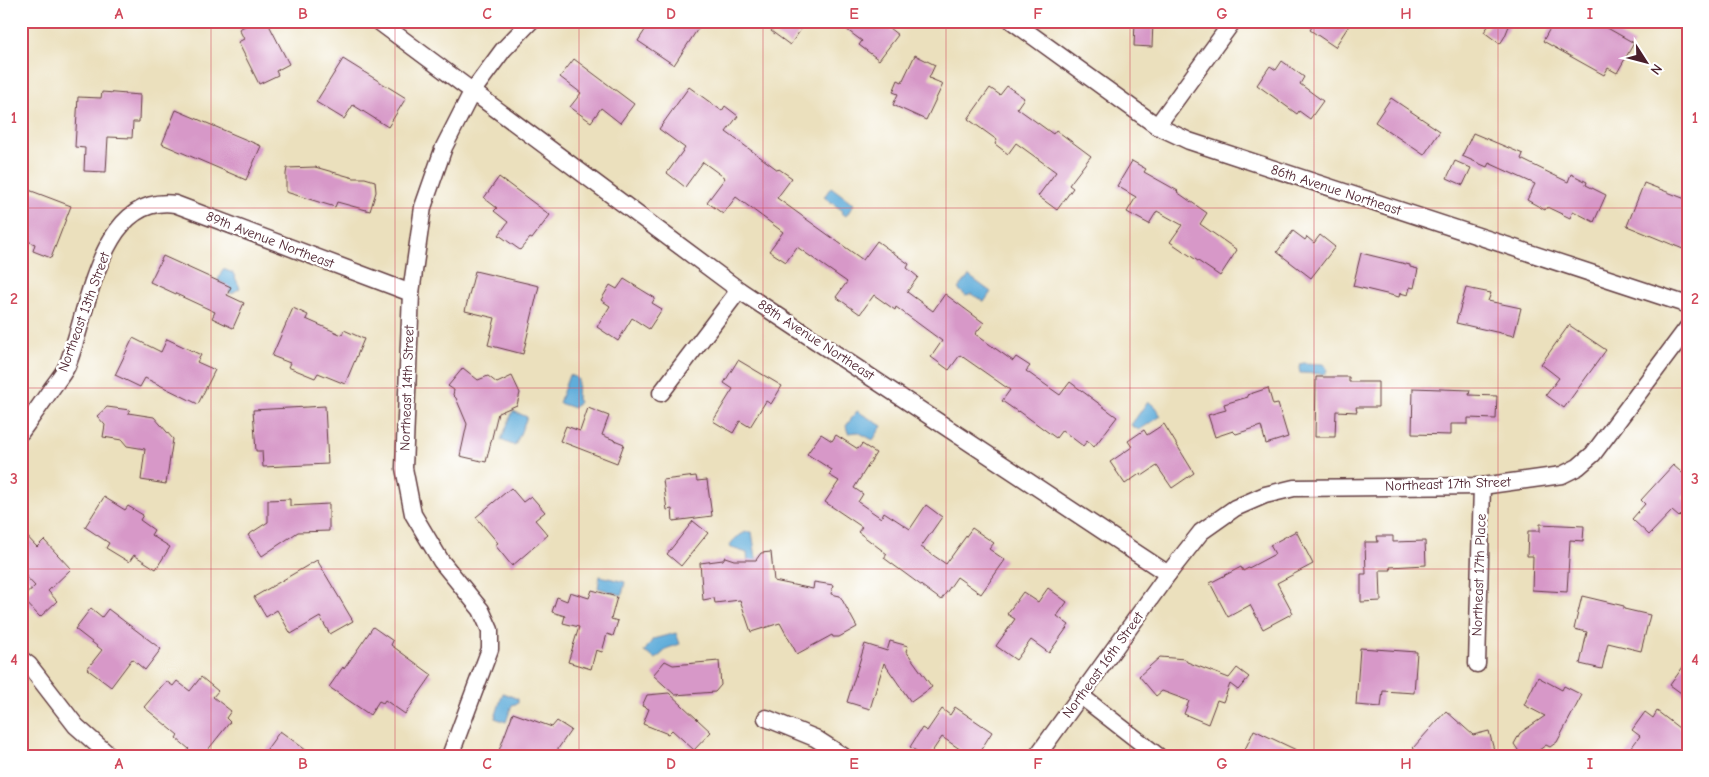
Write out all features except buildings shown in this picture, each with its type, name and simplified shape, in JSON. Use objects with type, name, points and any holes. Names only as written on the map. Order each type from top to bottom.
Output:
[{"type":"street","name":"88th Avenue Northeast","points":[[378,21],[740,290],[1168,574]]},
{"type":"street","name":"Northeast 14th Street","points":[[450,756],[490,649],[490,630],[481,610],[441,561],[413,514],[404,468],[411,293],[423,207],[444,147],[472,92],[504,50],[531,21]]},
{"type":"street","name":"86th Avenue Northeast","points":[[1012,21],[1157,126],[1189,142],[1688,305]]},
{"type":"street","points":[[1157,126],[1233,21]]},
{"type":"street","name":"89th Avenue Northeast","points":[[129,216],[143,208],[162,202],[175,204],[411,293]]},
{"type":"street","name":"Northeast 13th Street","points":[[21,432],[66,368],[103,254],[129,216]]},
{"type":"street","points":[[661,393],[740,290]]},
{"type":"street","name":"Northeast 17th Street","points":[[1168,574],[1201,532],[1235,508],[1265,495],[1294,488],[1482,486],[1562,475],[1578,467],[1593,454],[1688,327]]},
{"type":"street","name":"Northeast 17th Place","points":[[1476,664],[1482,486]]},
{"type":"street","name":"Northeast 16th Street","points":[[1037,756],[1168,574]]},
{"type":"street","points":[[21,659],[29,665],[76,726],[110,756]]},
{"type":"street","points":[[1081,696],[1158,756]]},
{"type":"street","points":[[766,718],[815,738],[843,756]]},
{"type":"water","points":[[831,187],[854,204],[846,216],[842,213],[843,211],[824,197]]},
{"type":"water","points":[[223,269],[233,273],[240,288],[231,294],[226,285],[218,280]]},
{"type":"water","points":[[969,276],[991,292],[984,302],[972,294],[966,296],[958,289]]},
{"type":"water","points":[[1300,364],[1324,364],[1327,371],[1325,374],[1300,373]]},
{"type":"water","points":[[569,375],[578,380],[577,399],[579,402],[574,408],[559,403]]},
{"type":"water","points":[[1148,401],[1161,416],[1139,430],[1131,425]]},
{"type":"water","points":[[513,411],[527,417],[515,446],[501,440]]},
{"type":"water","points":[[857,411],[882,426],[873,440],[858,432],[848,433],[846,426]]},
{"type":"water","points":[[746,532],[752,532],[757,564],[748,565],[747,553],[729,547],[736,538]]},
{"type":"water","points":[[600,576],[625,582],[622,595],[598,588]]},
{"type":"water","points":[[676,633],[680,644],[668,648],[656,659],[644,652],[653,639]]},
{"type":"water","points":[[503,693],[518,699],[518,703],[512,705],[506,722],[495,718]]}]
